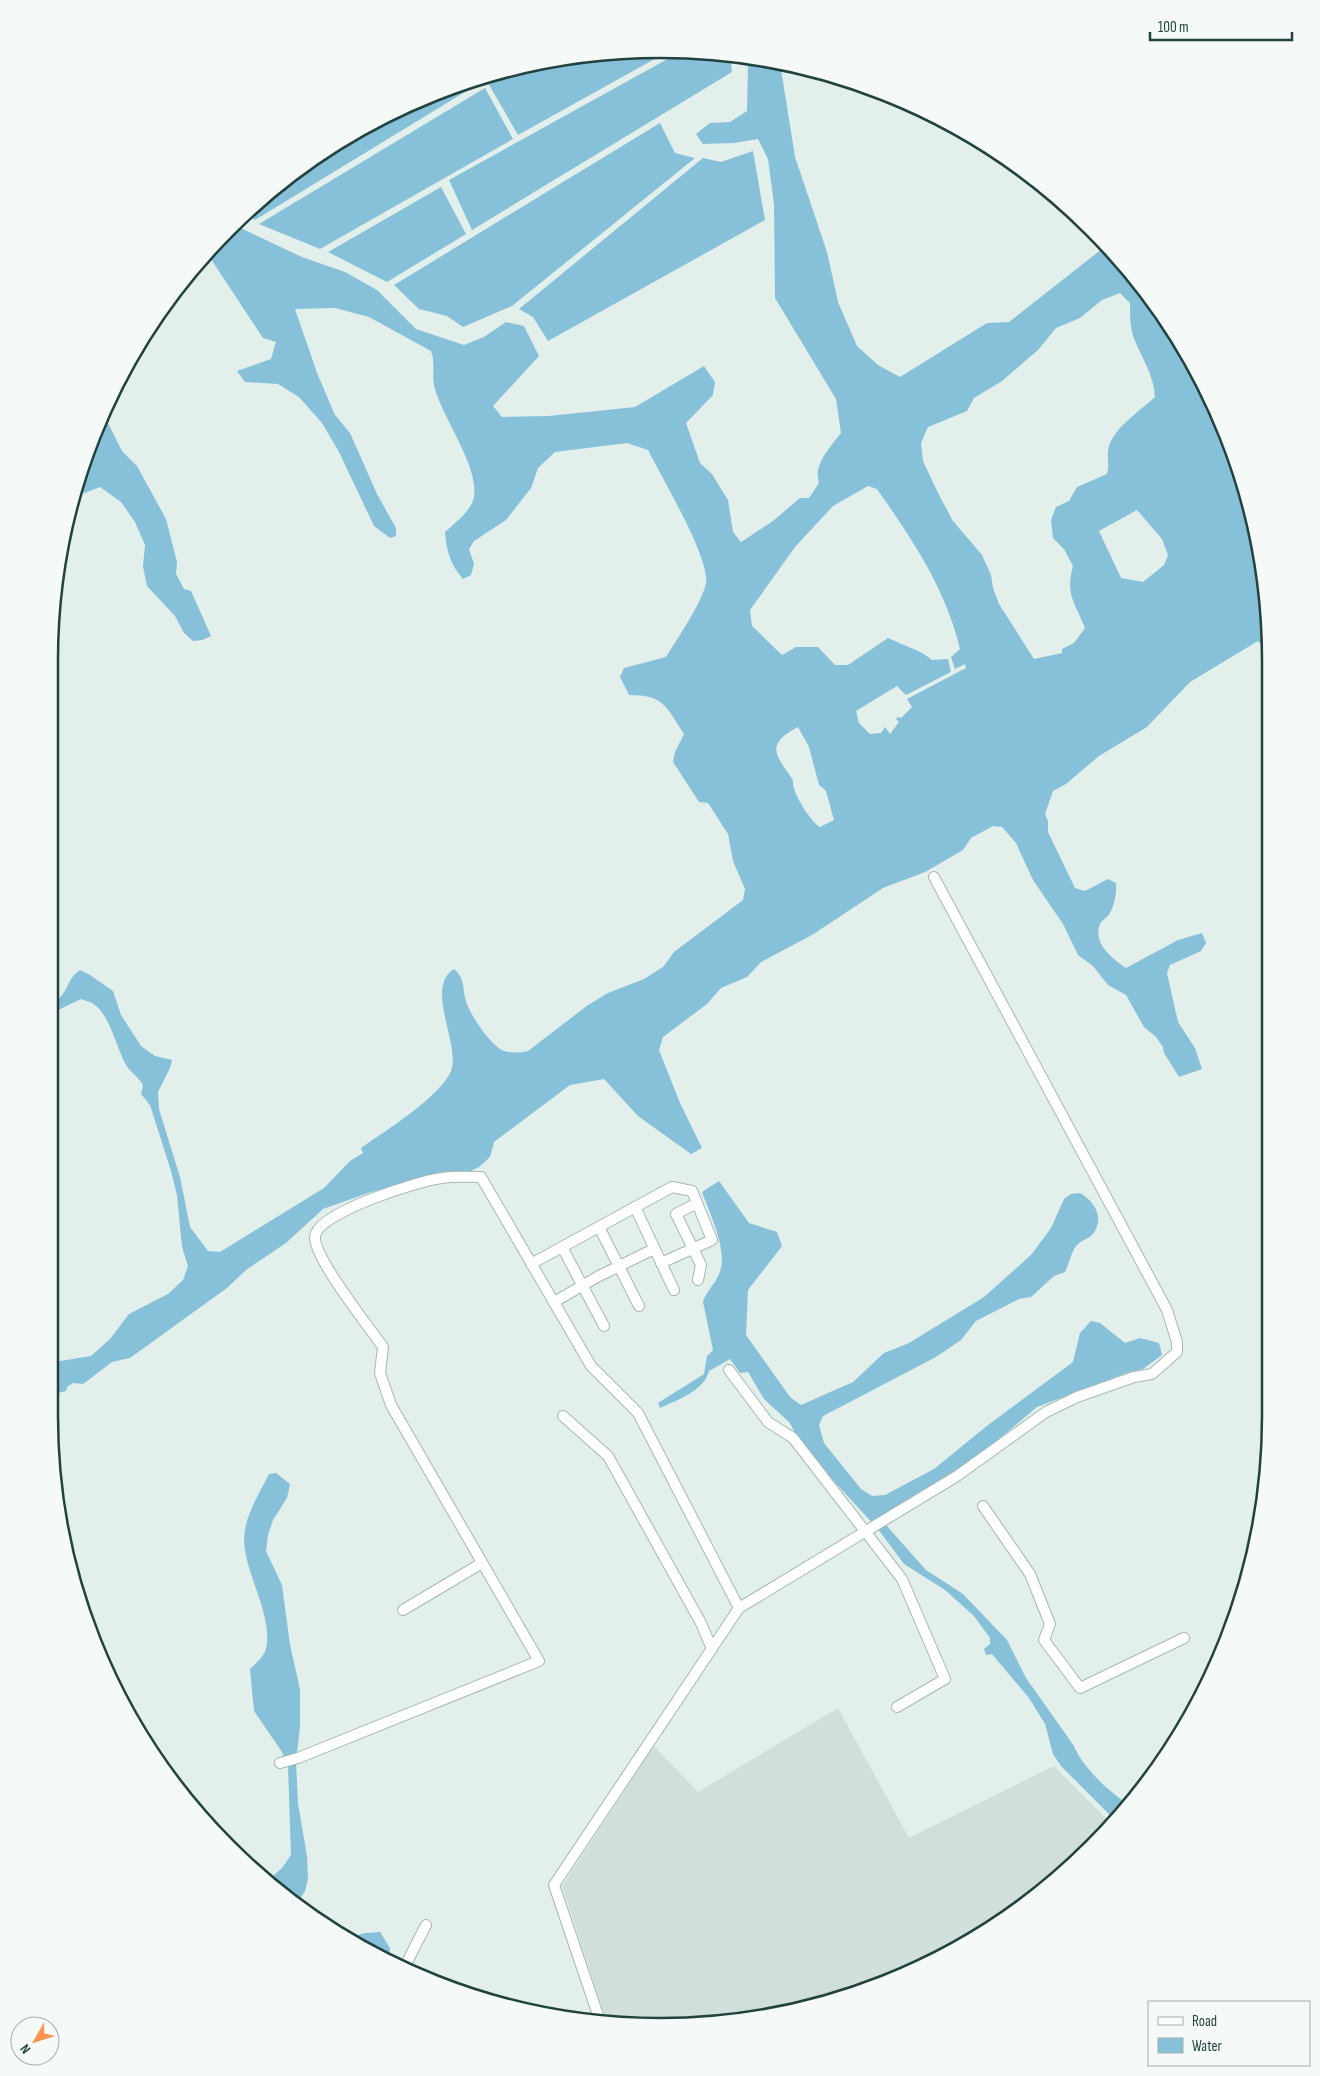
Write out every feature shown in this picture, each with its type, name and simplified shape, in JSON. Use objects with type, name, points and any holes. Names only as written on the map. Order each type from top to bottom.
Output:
[{"type":"street","points":[[598,2015],[554,1885],[739,1608],[957,1476],[1046,1412],[1097,1389],[1134,1376],[1152,1374],[1177,1352],[1177,1342],[1167,1310],[934,877]]},
{"type":"street","points":[[282,1762],[298,1758],[539,1662],[391,1405],[380,1374],[383,1347],[322,1258],[315,1235],[316,1231],[333,1218],[377,1195],[442,1178],[481,1177],[591,1366],[638,1413],[739,1608]]},
{"type":"street","points":[[531,1264],[672,1187],[692,1191],[712,1240],[661,1263]]},
{"type":"street","points":[[697,1203],[676,1214],[701,1265],[698,1280]]},
{"type":"street","points":[[635,1207],[674,1290]]},
{"type":"street","points":[[598,1227],[639,1306]]},
{"type":"street","points":[[562,1247],[604,1326]]},
{"type":"street","points":[[554,1302],[654,1249]]},
{"type":"street","points":[[729,1370],[768,1422],[793,1438],[869,1529],[902,1579],[945,1679],[897,1707]]},
{"type":"street","points":[[563,1416],[608,1456],[701,1623],[712,1649]]},
{"type":"street","points":[[982,1506],[1030,1574],[1050,1624],[1044,1640],[1080,1688],[1184,1638]]},
{"type":"street","points":[[403,1610],[482,1563]]},
{"type":"street","points":[[407,1962],[426,1925]]},
{"type":"shaded area","points":[[838,1708],[909,1838],[1054,1766],[1107,1819],[1057,1869],[995,1917],[961,1938],[891,1973],[854,1987],[816,1998],[778,2007],[739,2013],[660,2018],[605,2015],[562,1886],[654,1746],[698,1792]]},
{"type":"water","points":[[656,58],[518,135],[488,83],[542,69],[581,63]]},
{"type":"water","points":[[669,58],[731,62],[732,72],[472,230],[449,180]]},
{"type":"water","points":[[747,64],[781,70],[795,157],[827,252],[838,302],[857,346],[878,365],[900,377],[987,323],[1009,322],[1101,250],[1138,293],[1161,325],[1182,359],[1217,429],[1231,466],[1251,542],[1257,581],[1262,646],[1258,641],[1190,682],[1147,727],[1099,756],[1066,784],[1053,791],[1045,814],[1048,821],[1048,832],[1075,888],[1085,891],[1108,879],[1116,883],[1112,909],[1101,923],[1098,931],[1101,944],[1105,950],[1126,968],[1178,940],[1202,933],[1206,943],[1201,951],[1170,965],[1167,973],[1178,1022],[1195,1048],[1202,1069],[1179,1077],[1164,1053],[1163,1047],[1156,1037],[1144,1027],[1126,995],[1108,985],[1093,966],[1078,955],[1063,924],[1033,880],[1016,843],[1002,827],[993,826],[971,838],[963,850],[925,872],[883,888],[812,935],[761,962],[747,977],[721,988],[707,1004],[663,1037],[659,1050],[680,1103],[702,1148],[691,1154],[638,1116],[604,1079],[570,1085],[494,1142],[490,1157],[479,1167],[467,1173],[442,1174],[371,1192],[323,1209],[286,1243],[246,1270],[227,1288],[130,1358],[112,1362],[83,1384],[73,1383],[67,1387],[66,1391],[58,1393],[58,1361],[91,1356],[110,1339],[129,1314],[168,1294],[183,1280],[188,1266],[182,1247],[177,1195],[150,1105],[141,1094],[143,1085],[126,1065],[105,1017],[95,1005],[81,999],[58,1010],[58,1000],[72,978],[80,970],[113,991],[121,1015],[141,1046],[155,1056],[172,1060],[158,1092],[159,1109],[180,1177],[190,1227],[208,1251],[220,1252],[324,1188],[350,1161],[363,1153],[361,1148],[411,1113],[445,1081],[451,1071],[453,1060],[442,989],[446,977],[454,969],[462,980],[468,1007],[487,1037],[504,1051],[528,1051],[588,1005],[608,993],[644,979],[663,967],[674,952],[743,900],[745,889],[733,861],[728,834],[708,803],[699,802],[673,762],[675,752],[684,734],[663,704],[650,697],[629,695],[620,677],[624,668],[666,657],[694,610],[706,583],[705,571],[693,537],[648,450],[627,443],[555,452],[538,468],[531,488],[506,520],[474,541],[469,549],[474,564],[471,575],[463,579],[450,557],[445,532],[470,507],[474,497],[474,485],[466,457],[435,389],[431,351],[369,317],[335,308],[295,309],[317,373],[335,415],[350,433],[377,494],[396,528],[396,536],[390,538],[374,526],[339,452],[322,423],[299,397],[278,384],[245,382],[237,371],[271,359],[276,342],[263,338],[211,259],[240,228],[302,257],[345,272],[377,290],[416,329],[464,345],[484,337],[506,322],[524,326],[539,356],[493,406],[502,417],[549,416],[635,407],[704,366],[715,382],[713,395],[686,423],[700,463],[712,474],[728,500],[733,532],[741,542],[773,521],[800,498],[809,498],[819,483],[818,469],[820,463],[841,433],[836,399],[775,298],[774,204],[768,159],[758,139],[734,143],[703,144],[696,134],[710,123],[730,122],[747,111]],"holes":[[[1120,293],[1130,303],[1132,332],[1150,375],[1155,397],[1129,419],[1112,439],[1108,449],[1107,474],[1077,487],[1069,501],[1056,507],[1051,520],[1053,538],[1064,549],[1073,566],[1070,584],[1072,598],[1085,628],[1074,643],[1062,649],[1062,653],[1034,659],[999,604],[993,588],[991,575],[982,555],[953,521],[938,493],[923,461],[921,443],[928,427],[967,411],[974,398],[1002,381],[1038,350],[1056,328],[1080,318],[1102,300]],[[868,486],[877,489],[915,546],[937,585],[954,627],[960,649],[951,657],[955,669],[965,664],[966,668],[907,699],[912,707],[901,718],[898,717],[896,719],[899,722],[890,734],[885,727],[881,733],[870,734],[859,723],[856,711],[897,686],[906,695],[951,672],[948,659],[932,660],[917,650],[888,638],[848,665],[835,665],[818,647],[796,647],[782,655],[752,626],[750,610],[795,547],[833,506]],[[1137,510],[1162,539],[1168,555],[1164,565],[1143,582],[1121,578],[1099,531]],[[798,727],[809,747],[819,785],[826,791],[834,820],[820,827],[811,819],[802,805],[795,791],[793,780],[776,751],[780,739]]]},
{"type":"water","points":[[473,87],[255,220],[252,218],[293,182],[359,138],[429,103]]},
{"type":"water","points":[[485,88],[513,139],[320,249],[259,224]]},
{"type":"water","points":[[660,123],[675,153],[695,158],[512,306],[463,327],[447,316],[419,309],[394,285]]},
{"type":"water","points":[[753,151],[765,220],[548,341],[533,317],[519,309],[703,158],[721,162]]},
{"type":"water","points":[[441,187],[466,234],[387,282],[328,252]]},
{"type":"water","points":[[107,421],[122,451],[137,466],[166,519],[177,562],[176,574],[184,589],[191,591],[211,636],[193,641],[184,633],[175,616],[147,586],[143,567],[145,545],[135,522],[121,502],[100,487],[81,495],[89,466]]},
{"type":"water","points":[[719,1181],[749,1223],[777,1232],[782,1246],[748,1290],[746,1335],[790,1397],[801,1405],[853,1382],[884,1353],[909,1343],[984,1297],[1031,1255],[1051,1228],[1064,1199],[1071,1194],[1080,1193],[1094,1206],[1098,1217],[1096,1229],[1092,1235],[1076,1246],[1065,1272],[1054,1276],[1031,1297],[1019,1299],[976,1321],[961,1340],[936,1357],[823,1416],[819,1425],[824,1443],[861,1489],[872,1496],[885,1495],[934,1469],[988,1425],[1073,1362],[1080,1333],[1091,1321],[1100,1323],[1125,1343],[1140,1338],[1159,1343],[1162,1355],[1143,1369],[1126,1373],[1037,1407],[980,1455],[886,1525],[926,1570],[963,1594],[1007,1640],[1026,1678],[1074,1746],[1083,1763],[1106,1787],[1123,1800],[1111,1816],[1061,1766],[1053,1754],[1045,1724],[1029,1698],[992,1654],[986,1655],[984,1649],[990,1644],[990,1638],[974,1616],[945,1590],[904,1564],[878,1529],[817,1463],[798,1439],[790,1423],[764,1399],[748,1372],[740,1373],[730,1359],[709,1371],[702,1384],[689,1394],[660,1408],[658,1403],[704,1374],[707,1356],[713,1350],[703,1302],[720,1273],[722,1259],[716,1229],[702,1192]]},
{"type":"water","points":[[276,1473],[290,1484],[287,1498],[273,1520],[268,1535],[266,1551],[282,1585],[290,1645],[300,1689],[300,1727],[296,1762],[298,1803],[307,1856],[308,1879],[305,1891],[300,1899],[272,1877],[282,1868],[291,1855],[288,1766],[282,1752],[254,1711],[250,1669],[265,1652],[267,1628],[247,1562],[244,1540],[247,1520],[269,1474]]},
{"type":"water","points":[[380,1932],[390,1948],[390,1954],[356,1936]]}]
